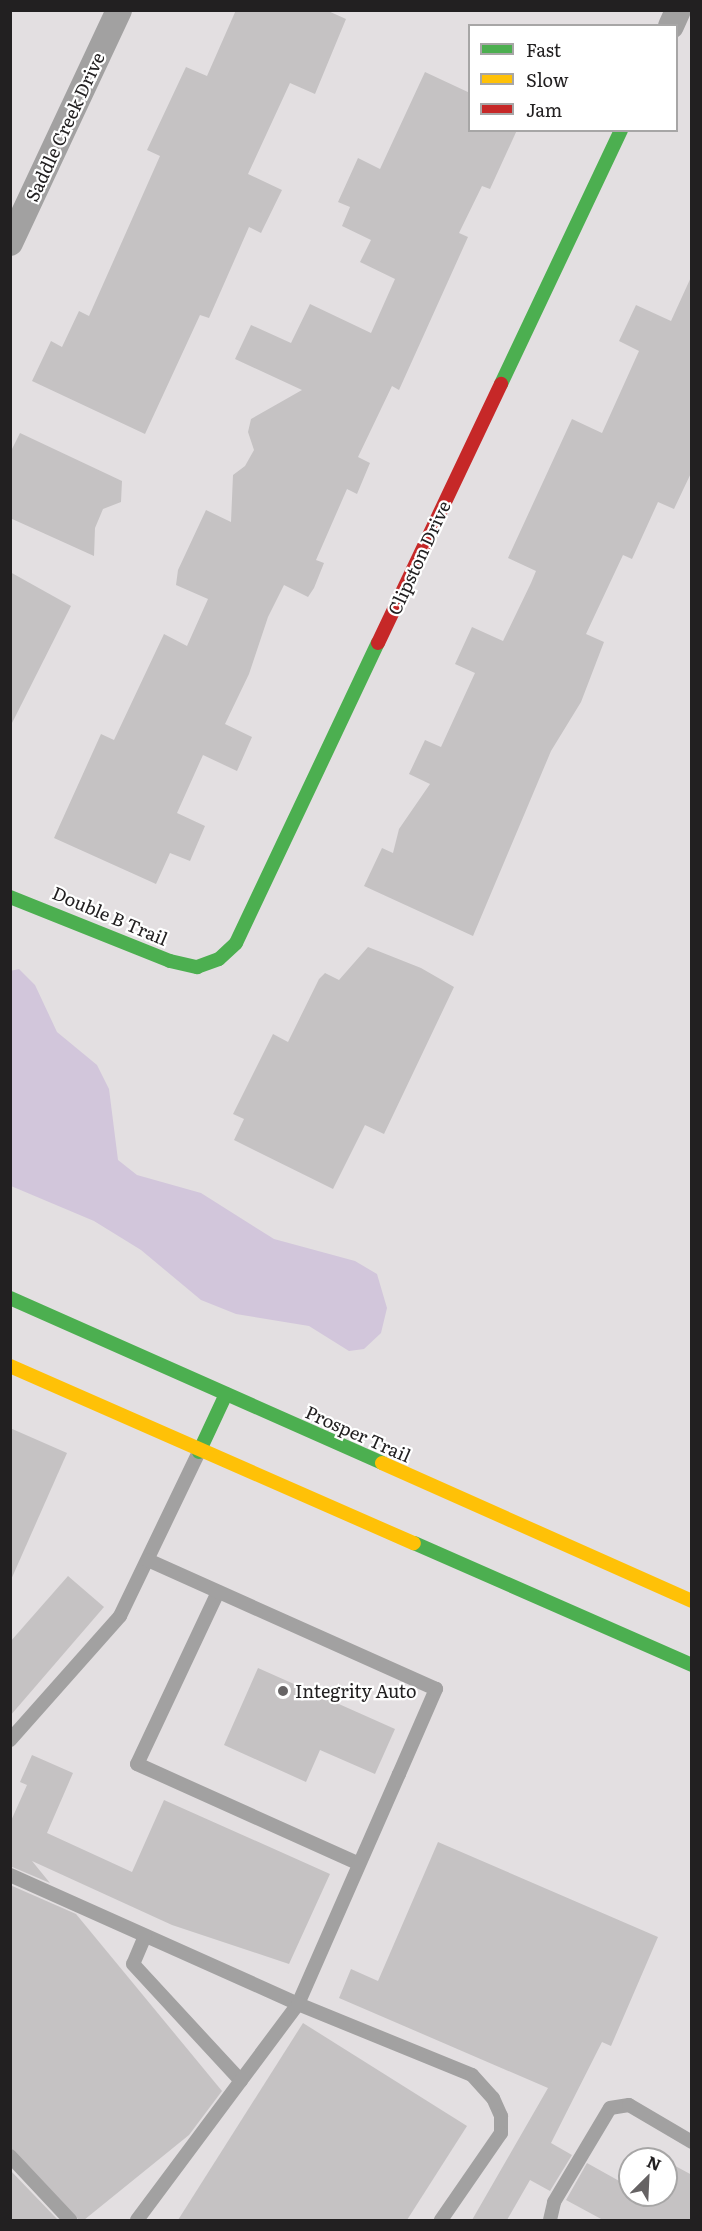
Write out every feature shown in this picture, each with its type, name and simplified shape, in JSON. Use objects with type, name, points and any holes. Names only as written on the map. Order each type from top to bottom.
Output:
[{"type":"main road","name":"Clipston Drive","points":[[197,967],[219,959],[236,943],[620,132]]},
{"type":"main road","name":"Double B Trail","points":[[10,897],[170,961],[197,967]]},
{"type":"main road","name":"Prosper Trail","points":[[10,1298],[692,1601]]},
{"type":"main road","points":[[10,1366],[199,1452],[692,1665]]},
{"type":"main road","points":[[199,1452],[226,1394]]},
{"type":"street","name":"Saddle Creek Drive","points":[[10,243],[119,10]]},
{"type":"street","points":[[672,24],[678,10]]},
{"type":"lane","points":[[10,1740],[120,1616],[199,1452]]},
{"type":"lane","points":[[137,2220],[298,2004],[436,1689],[147,1560]]},
{"type":"lane","points":[[218,1592],[137,1764],[359,1864]]},
{"type":"lane","points":[[10,1875],[298,2004],[472,2075],[493,2098],[501,2116],[501,2133],[441,2220]]},
{"type":"lane","points":[[145,1936],[133,1964],[241,2081]]},
{"type":"lane","points":[[550,2220],[554,2202],[610,2108],[629,2105],[692,2142]]},
{"type":"lane","points":[[10,2156],[70,2220]]},
{"type":"shaded area","points":[[19,969],[35,985],[57,1032],[97,1065],[109,1089],[118,1160],[137,1175],[201,1193],[274,1239],[355,1261],[377,1274],[387,1308],[381,1333],[364,1349],[349,1351],[309,1326],[236,1314],[201,1300],[141,1250],[94,1221],[11,1186],[10,971]]},
{"type":"building","points":[[236,10],[326,10],[346,19],[315,94],[290,83],[248,174],[282,190],[261,233],[249,227],[209,318],[200,315],[145,434],[32,381],[51,341],[62,347],[79,311],[89,316],[160,156],[147,150],[186,67],[207,76]]},
{"type":"building","points":[[425,72],[468,92],[468,132],[516,132],[490,189],[482,186],[459,233],[468,237],[399,390],[392,386],[358,457],[370,463],[357,494],[347,489],[316,560],[324,563],[314,588],[308,597],[284,585],[268,617],[249,674],[225,724],[252,737],[237,771],[203,755],[177,813],[205,826],[190,861],[170,853],[156,884],[54,838],[101,734],[114,740],[164,634],[187,646],[208,599],[176,585],[178,570],[206,510],[231,522],[233,475],[245,466],[254,450],[248,432],[251,419],[302,390],[235,359],[251,325],[291,343],[310,304],[371,333],[395,279],[360,262],[371,240],[342,226],[350,207],[338,202],[358,158],[380,169]]},
{"type":"building","points":[[692,275],[692,471],[674,509],[658,502],[632,559],[623,555],[586,634],[604,642],[581,702],[551,751],[473,936],[364,886],[382,848],[393,853],[399,829],[430,784],[409,774],[425,740],[441,747],[475,673],[455,664],[472,627],[503,641],[531,583],[536,571],[508,558],[572,419],[602,433],[639,351],[619,341],[636,305],[671,321]]},
{"type":"building","points":[[20,433],[122,481],[121,502],[103,509],[95,528],[94,556],[10,518],[10,453]]},
{"type":"building","points":[[10,572],[71,606],[10,727]]},
{"type":"building","points":[[368,947],[421,968],[454,987],[384,1134],[365,1125],[333,1189],[234,1140],[244,1119],[233,1114],[273,1034],[288,1042],[319,979],[325,973],[339,980]]},
{"type":"building","points":[[10,1428],[67,1453],[10,1582]]},
{"type":"building","points":[[68,1576],[104,1607],[10,1716],[10,1642]]},
{"type":"building","points":[[258,1668],[395,1729],[375,1774],[320,1750],[306,1782],[224,1745]]},
{"type":"building","points":[[32,1755],[73,1773],[47,1833],[132,1872],[164,1800],[330,1874],[289,1964],[172,1925],[32,1861],[50,1883],[10,1866],[10,1823],[27,1785],[20,1782]]},
{"type":"building","points":[[438,1842],[658,1937],[611,2046],[602,2042],[551,2143],[572,2155],[550,2191],[530,2180],[507,2220],[472,2220],[548,2088],[339,1998],[351,1969],[378,1981]]},
{"type":"building","points":[[10,1885],[76,1914],[222,2091],[189,2135],[84,2220],[79,2220],[10,2147]]},
{"type":"building","points":[[303,2023],[467,2126],[407,2220],[178,2220]]},
{"type":"building","points":[[587,2163],[618,2180],[618,2207],[678,2207],[678,2167],[692,2175],[692,2220],[603,2220],[566,2200]]},
{"type":"building","points":[[10,2170],[58,2220],[10,2220]]},
{"type":"traffic: fast","points":[[501,384],[620,132]]},
{"type":"traffic: fast","points":[[10,897],[170,961],[197,967],[219,959],[236,943],[378,643]]},
{"type":"traffic: fast","points":[[10,1298],[382,1463]]},
{"type":"traffic: fast","points":[[199,1452],[226,1394]]},
{"type":"traffic: fast","points":[[414,1543],[692,1665]]},
{"type":"traffic: slow","points":[[10,1366],[414,1543]]},
{"type":"traffic: slow","points":[[382,1463],[692,1601]]},
{"type":"traffic: jam","points":[[378,643],[501,384]]},
{"type":"place","name":"Integrity Auto","points":[[283,1691]]}]
